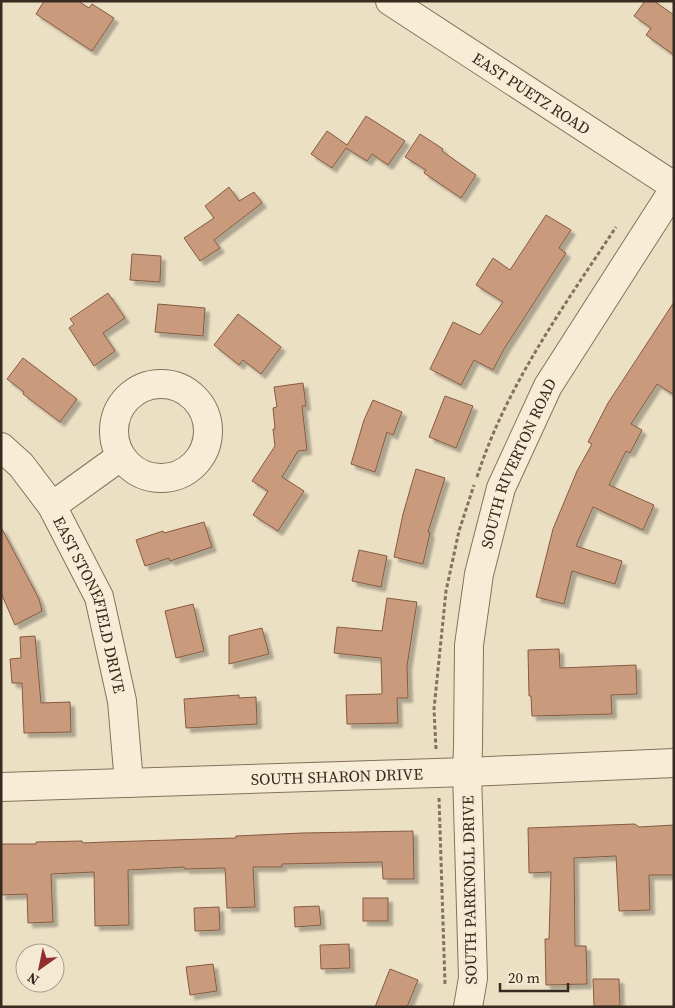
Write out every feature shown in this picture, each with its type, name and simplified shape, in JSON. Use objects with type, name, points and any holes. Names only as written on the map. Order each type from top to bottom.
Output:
[{"type":"street","name":"EAST PUETZ ROAD","points":[[390,1],[674,187]]},
{"type":"street","name":"SOUTH RIVERTON ROAD","points":[[467,772],[468,645],[479,574],[502,488],[548,386],[674,187]]},
{"type":"street","name":"EAST STONEFIELD DRIVE","points":[[1,447],[21,465],[52,506],[99,597],[122,701],[129,784]]},
{"type":"street","points":[[52,506],[120,457]]},
{"type":"street","name":"SOUTH SHARON DRIVE","points":[[1,787],[467,772],[674,763]]},
{"type":"street","name":"SOUTH PARKNOLL DRIVE","points":[[467,772],[473,978],[468,1007]]},
{"type":"building","points":[[44,1],[78,1],[89,8],[92,4],[114,18],[92,51],[36,14]]},
{"type":"building","points":[[645,1],[654,1],[674,15],[674,55],[646,35],[651,28],[634,16]]},
{"type":"building","points":[[366,116],[405,141],[388,165],[372,154],[367,161],[346,148],[332,168],[311,154],[327,131],[347,145]]},
{"type":"building","points":[[420,134],[476,175],[461,198],[424,173],[426,170],[405,157]]},
{"type":"building","points":[[229,187],[239,201],[254,192],[262,203],[214,240],[220,248],[200,261],[184,238],[214,218],[205,206]]},
{"type":"building","points":[[546,215],[571,230],[559,248],[566,253],[504,349],[493,370],[474,360],[461,385],[430,369],[453,322],[480,335],[503,302],[476,285],[493,258],[510,270]]},
{"type":"building","points":[[132,254],[161,256],[160,282],[130,280]]},
{"type":"building","points":[[108,293],[125,318],[103,333],[115,351],[94,366],[69,328],[74,324],[70,319]]},
{"type":"building","points":[[674,302],[674,395],[657,384],[631,424],[642,430],[630,453],[626,451],[609,485],[654,505],[643,530],[593,507],[576,546],[622,561],[615,584],[572,571],[564,604],[536,597],[553,529],[577,471],[592,444],[588,442],[608,403]]},
{"type":"building","points":[[158,304],[205,308],[203,336],[155,332]]},
{"type":"building","points":[[238,314],[281,347],[261,374],[243,360],[239,365],[214,345]]},
{"type":"building","points":[[23,358],[77,399],[60,422],[23,394],[24,392],[7,379]]},
{"type":"building","points":[[303,383],[306,406],[302,406],[307,450],[298,451],[282,477],[304,491],[278,531],[253,515],[268,491],[252,481],[275,446],[273,408],[277,407],[274,387]]},
{"type":"building","points":[[445,396],[473,406],[456,448],[429,437]]},
{"type":"building","points":[[373,400],[402,412],[393,435],[387,432],[375,472],[351,464],[364,420]]},
{"type":"building","points":[[416,469],[445,478],[428,532],[430,533],[423,564],[394,557],[403,514]]},
{"type":"building","points":[[204,522],[212,547],[170,561],[169,558],[145,566],[136,540],[163,531],[164,533]]},
{"type":"building","points":[[1,527],[39,599],[42,611],[15,625],[1,593]]},
{"type":"building","points":[[359,550],[387,556],[381,587],[352,581]]},
{"type":"building","points":[[387,598],[417,602],[407,666],[408,698],[397,698],[398,723],[347,724],[346,695],[382,694],[381,658],[334,653],[337,627],[382,631]]},
{"type":"building","points":[[193,604],[204,651],[176,658],[165,611]]},
{"type":"building","points":[[262,628],[269,654],[229,664],[229,636]]},
{"type":"building","points":[[35,636],[41,703],[70,702],[71,732],[24,733],[22,683],[12,683],[10,659],[21,658],[20,637]]},
{"type":"building","points":[[559,649],[560,668],[636,665],[637,694],[611,695],[612,714],[532,716],[531,696],[529,696],[528,650]]},
{"type":"building","points":[[239,695],[239,698],[256,697],[257,724],[186,728],[184,699]]},
{"type":"building","points":[[635,824],[639,827],[674,825],[674,875],[649,875],[650,910],[619,911],[616,856],[574,858],[575,946],[586,946],[587,984],[546,985],[545,939],[549,939],[551,872],[529,873],[528,828]]},
{"type":"building","points":[[413,831],[414,879],[383,879],[382,862],[282,864],[282,867],[253,867],[255,907],[227,908],[225,868],[185,869],[184,867],[128,870],[129,925],[95,926],[94,872],[51,874],[53,922],[28,923],[27,894],[1,895],[1,844],[82,841],[83,843],[236,838],[236,836],[302,833]]},
{"type":"building","points":[[363,898],[388,898],[388,921],[363,921]]},
{"type":"building","points":[[319,906],[321,925],[295,927],[294,907]]},
{"type":"building","points":[[219,907],[220,930],[195,931],[194,908]]},
{"type":"building","points":[[349,944],[350,968],[321,969],[320,945]]},
{"type":"building","points":[[213,964],[217,991],[190,995],[186,967]]},
{"type":"building","points":[[390,969],[418,980],[407,1007],[375,1007]]},
{"type":"building","points":[[593,979],[619,979],[620,1006],[594,1006]]}]
